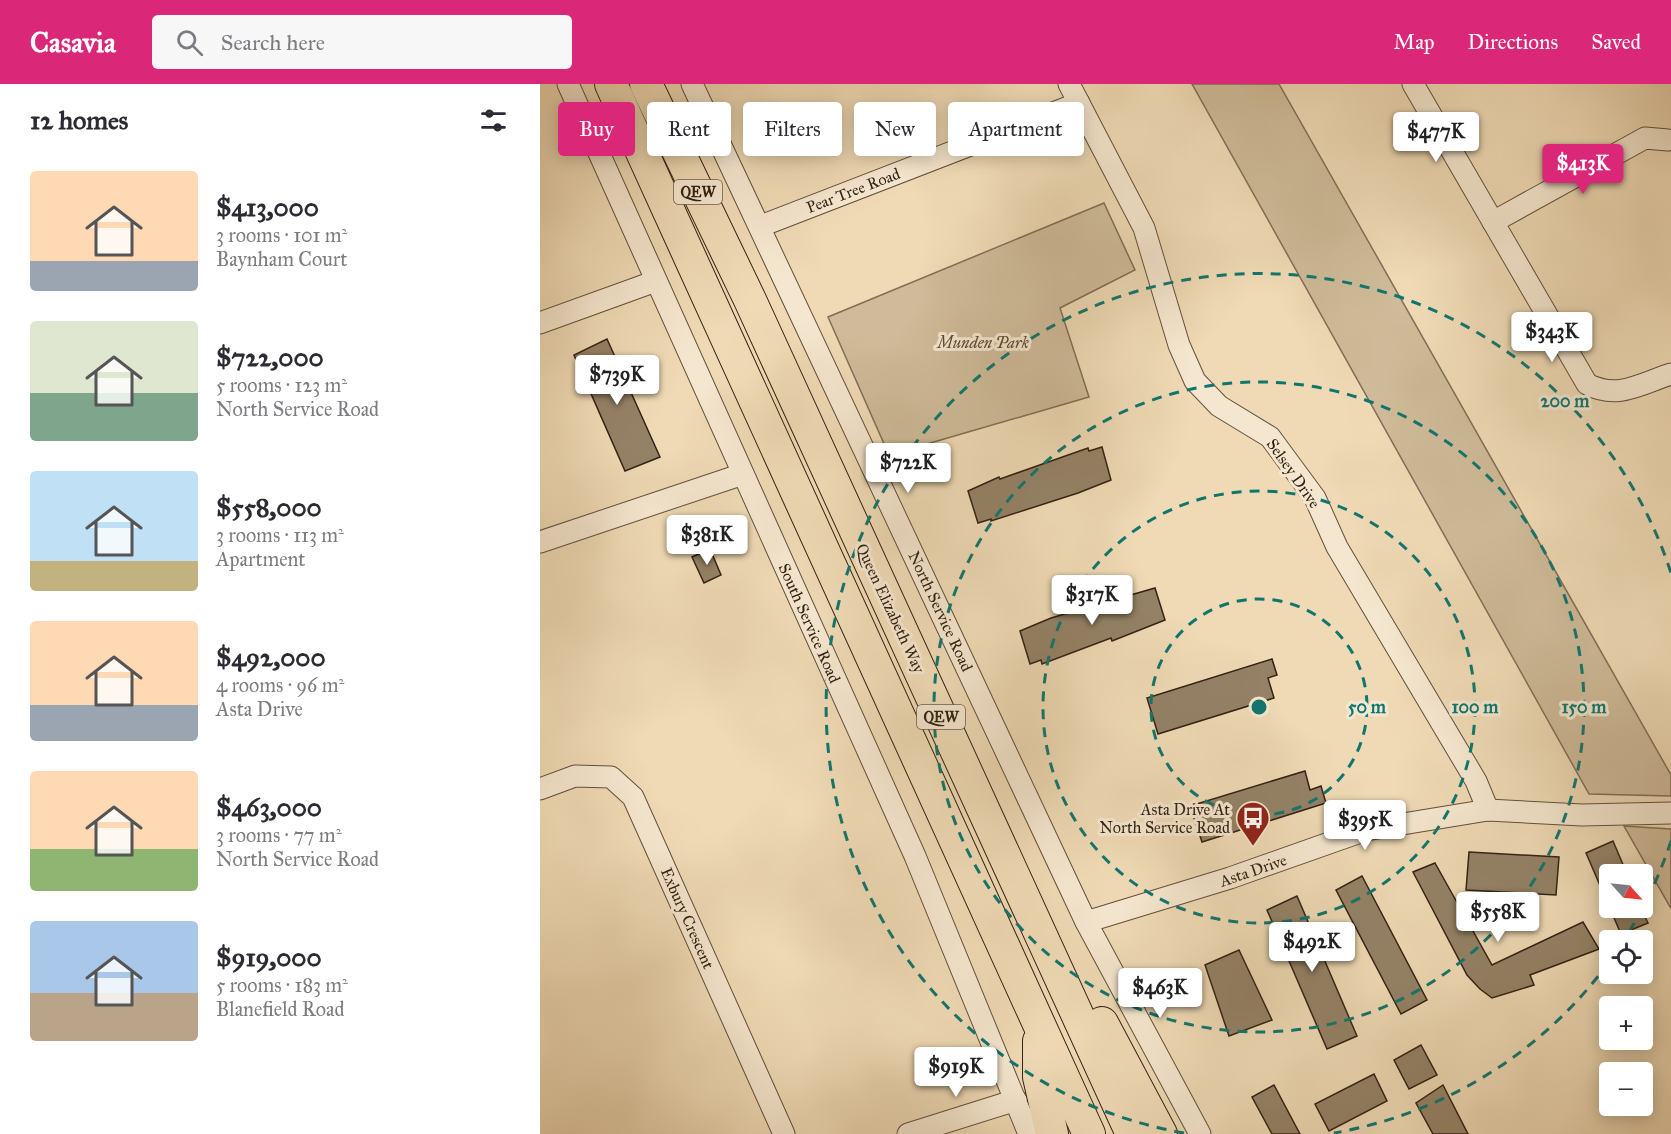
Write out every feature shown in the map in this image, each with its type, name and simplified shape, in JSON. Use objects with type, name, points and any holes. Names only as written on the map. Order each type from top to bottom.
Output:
[{"type":"highway","name":"QEW","points":[[611,84],[1089,1134]]},
{"type":"highway","name":"Queen Elizabeth Way","points":[[646,84],[750,300],[1132,1134]]},
{"type":"highway","points":[[985,813],[1048,920],[1161,1134]]},
{"type":"highway","points":[[1039,1028],[1039,1077],[1052,1134]]},
{"type":"street","name":"South Service Road","points":[[568,84],[915,856],[1029,1134]]},
{"type":"street","name":"North Service Road","points":[[692,84],[761,226],[1086,922],[1200,1134]]},
{"type":"street","name":"Selsey Drive","points":[[1069,84],[1078,102]]},
{"type":"street","points":[[1413,84],[1587,384],[1601,391],[1614,393],[1671,374]]},
{"type":"street","name":"Selsey Drive","points":[[1084,113],[1144,228],[1179,345],[1196,381],[1219,406],[1270,437],[1315,498],[1337,547],[1476,781],[1488,810]]},
{"type":"street","points":[[1493,222],[1645,138],[1668,140]]},
{"type":"street","name":"Pear Tree Road","points":[[761,226],[948,154]]},
{"type":"street","points":[[540,322],[656,282]]},
{"type":"street","points":[[540,542],[743,474]]},
{"type":"street","name":"Exbury Crescent","points":[[540,789],[575,776],[611,777],[633,797],[784,1134]]},
{"type":"street","name":"Asta Drive","points":[[1086,922],[1230,878],[1366,830],[1488,810],[1582,815],[1671,813]]},
{"type":"street","points":[[908,1134],[1016,1100]]},
{"type":"green space","points":[[1192,84],[1279,84],[1671,775],[1671,796],[1589,794]]},
{"type":"green space","name":"Munden Park","points":[[1104,203],[1135,270],[1060,308],[1089,397],[889,455],[828,317]]},
{"type":"green space","points":[[1624,826],[1671,829],[1671,908],[1653,877],[1653,864],[1646,864]]},
{"type":"building","points":[[607,339],[660,457],[625,471],[574,355]]},
{"type":"building","points":[[1102,447],[1111,480],[1078,493],[991,521],[991,519],[978,523],[968,491],[999,477],[1000,479],[1088,448],[1089,451]]},
{"type":"building","points":[[710,549],[721,575],[704,583],[692,557]]},
{"type":"building","points":[[1155,588],[1165,620],[1112,641],[1111,638],[1042,664],[1041,660],[1030,664],[1020,631],[1051,618]]},
{"type":"building","points":[[1272,659],[1277,675],[1268,678],[1274,698],[1158,734],[1147,698]]},
{"type":"building","points":[[1305,771],[1310,790],[1321,786],[1326,803],[1202,842],[1190,806]]},
{"type":"building","points":[[1613,841],[1623,864],[1599,864],[1599,883],[1586,853]]},
{"type":"building","points":[[1469,852],[1559,857],[1556,895],[1466,890]]},
{"type":"building","points":[[1435,863],[1492,965],[1583,922],[1599,949],[1530,975],[1534,985],[1492,998],[1467,975],[1413,872]]},
{"type":"building","points":[[1362,876],[1427,1000],[1401,1014],[1336,890]]},
{"type":"building","points":[[1297,896],[1357,1036],[1327,1049],[1267,910]]},
{"type":"building","points":[[1614,918],[1646,918],[1648,923],[1631,930],[1619,930]]},
{"type":"building","points":[[1239,950],[1272,1020],[1229,1036],[1205,965]]},
{"type":"building","points":[[1421,1045],[1437,1075],[1409,1089],[1394,1060]]},
{"type":"building","points":[[1374,1074],[1387,1101],[1329,1131],[1315,1104]]},
{"type":"building","points":[[1274,1085],[1300,1134],[1272,1134],[1252,1097]]},
{"type":"building","points":[[1443,1085],[1468,1134],[1433,1134],[1416,1103]]},
{"type":"place","name":"Asta Drive At North Service Road","points":[[1253,847]]}]
